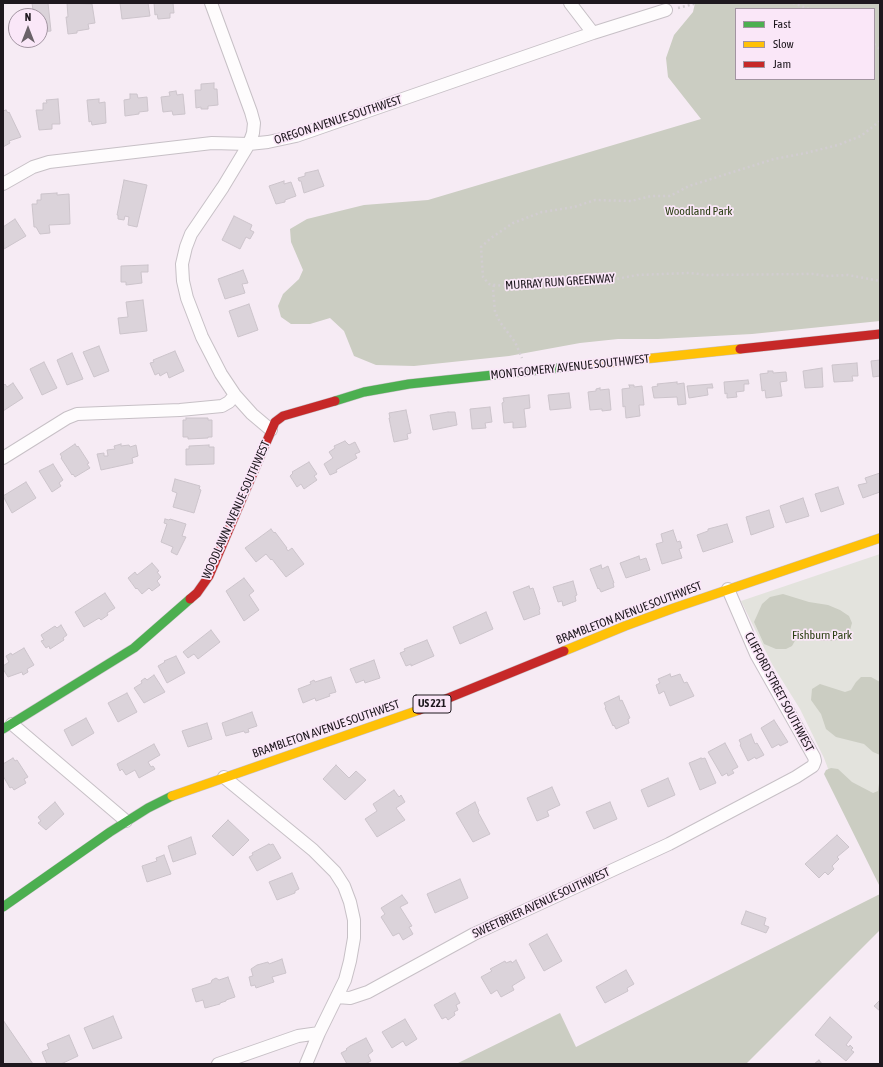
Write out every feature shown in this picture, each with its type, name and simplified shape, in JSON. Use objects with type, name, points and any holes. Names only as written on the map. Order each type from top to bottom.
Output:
[{"type":"street","name":"WOODLAWN AVENUE SOUTHWEST","points":[[8,726],[134,648],[197,593],[209,576],[271,430],[252,414],[235,395],[221,374],[202,337],[187,298],[183,281],[182,264],[186,247],[196,225],[223,187],[249,144],[253,133],[254,123],[211,3]]},
{"type":"street","points":[[570,3],[593,34]]},
{"type":"street","name":"OREGON AVENUE SOUTHWEST","points":[[3,184],[33,167],[49,162],[212,143],[249,144],[268,142],[315,130],[666,10]]},
{"type":"street","name":"MONTGOMERY AVENUE SOUTHWEST","points":[[271,430],[275,422],[282,416],[364,392],[409,384],[880,334]]},
{"type":"street","points":[[3,458],[67,418],[77,414],[180,410],[222,406],[229,402],[235,395]]},
{"type":"street","name":"BRAMBLETON AVENUE SOUTHWEST","points":[[3,907],[126,821],[176,794],[429,706],[625,626],[728,589],[880,538]]},
{"type":"street","name":"CLIFFORD STREET SOUTHWEST","points":[[728,589],[756,654],[815,761],[813,766],[796,777],[744,804]]},
{"type":"street","points":[[8,726],[126,821]]},
{"type":"street","points":[[224,777],[314,850],[335,872],[344,886],[351,908],[354,920],[354,938],[345,980],[319,1033],[306,1064]]},
{"type":"street","name":"SWEETBRIER AVENUE SOUTHWEST","points":[[337,997],[350,998],[368,992],[474,934],[669,844],[744,804]]},
{"type":"street","points":[[218,1064],[298,1036],[319,1033]]},
{"type":"path","points":[[666,10],[698,3]]},
{"type":"path","points":[[792,3],[806,8]]},
{"type":"path","name":"MURRAY RUN GREENWAY","points":[[880,121],[861,136],[838,145],[774,159],[689,186],[670,196],[651,196],[631,201],[595,200],[574,207],[542,212],[514,223],[491,238],[481,247],[483,277],[489,284],[503,286],[513,284],[537,285],[544,283],[578,283],[611,280],[637,275],[689,273],[707,275],[813,274],[826,276],[848,276],[880,281]]},
{"type":"path","points":[[494,285],[495,312],[522,357],[525,372]]},
{"type":"green space","name":"Woodland Park","points":[[695,3],[880,3],[880,321],[752,334],[658,339],[618,339],[580,343],[509,356],[414,366],[376,365],[354,356],[344,331],[330,318],[310,324],[291,324],[281,317],[278,306],[283,294],[299,279],[303,270],[291,242],[290,229],[307,219],[364,205],[428,200],[701,119],[668,77],[666,58],[674,35],[693,12]]},
{"type":"green space","name":"Fishburn Park","points":[[880,554],[880,874],[832,779],[824,758],[800,709],[772,664],[741,601]]},
{"type":"green space","points":[[783,594],[809,602],[828,605],[840,610],[849,616],[852,623],[850,630],[843,637],[834,641],[821,641],[811,636],[803,636],[796,639],[792,646],[786,649],[776,649],[764,644],[754,622],[762,604],[770,597]]},
{"type":"green space","points":[[861,677],[871,677],[880,682],[880,755],[873,752],[864,744],[836,737],[826,729],[821,714],[811,700],[812,689],[820,684],[845,692],[851,690]]},
{"type":"green space","points":[[831,768],[838,769],[852,782],[873,793],[878,791],[880,776],[880,887],[824,774],[826,770]]},
{"type":"green space","points":[[880,894],[880,930],[746,1064],[456,1064],[560,1013],[576,1047]]},
{"type":"building","points":[[32,3],[48,3],[51,31],[48,31],[48,8],[33,8]]},
{"type":"building","points":[[67,3],[92,4],[95,23],[88,24],[89,29],[68,34],[66,17],[68,17]]},
{"type":"building","points":[[120,3],[148,3],[150,16],[122,19]]},
{"type":"building","points":[[154,3],[173,3],[174,13],[170,13],[170,18],[158,19],[157,14],[155,15]]},
{"type":"building","points":[[214,83],[214,89],[217,89],[218,105],[208,106],[208,109],[201,109],[201,107],[196,108],[195,90],[201,90],[201,84]]},
{"type":"building","points":[[176,91],[177,95],[183,94],[185,114],[173,115],[172,111],[163,112],[161,97],[170,96],[169,92]]},
{"type":"building","points":[[130,94],[137,94],[138,98],[147,97],[148,111],[125,116],[124,100],[130,99]]},
{"type":"building","points":[[58,99],[60,124],[52,124],[52,129],[39,130],[36,110],[43,110],[43,103],[47,103],[46,100]]},
{"type":"building","points":[[99,99],[99,103],[105,102],[106,123],[92,125],[91,121],[89,122],[87,100]]},
{"type":"building","points":[[6,110],[8,113],[9,112],[21,137],[9,141],[10,143],[3,147],[3,111]]},
{"type":"building","points":[[318,170],[324,186],[304,193],[301,181],[299,181],[298,178],[305,176],[305,173]]},
{"type":"building","points":[[124,180],[147,185],[137,227],[128,225],[129,217],[125,216],[124,220],[118,219],[117,215]]},
{"type":"building","points":[[284,181],[284,184],[291,182],[296,196],[285,200],[285,202],[276,204],[269,186]]},
{"type":"building","points":[[57,193],[57,195],[69,194],[70,224],[49,225],[50,233],[40,234],[36,227],[34,227],[32,204],[37,204],[37,200],[41,200],[41,194]]},
{"type":"building","points":[[234,216],[252,225],[250,230],[254,232],[250,239],[246,237],[240,249],[222,240]]},
{"type":"building","points":[[15,219],[26,236],[4,249],[3,227]]},
{"type":"building","points":[[148,265],[148,272],[141,272],[142,283],[126,285],[126,282],[121,282],[121,266]]},
{"type":"building","points":[[243,270],[248,283],[242,284],[245,293],[225,299],[218,279]]},
{"type":"building","points":[[143,300],[147,331],[120,334],[118,318],[128,317],[126,302]]},
{"type":"building","points":[[249,304],[258,330],[238,337],[229,311]]},
{"type":"building","points":[[99,346],[109,371],[94,377],[83,352]]},
{"type":"building","points":[[175,351],[184,371],[169,378],[167,372],[160,376],[159,373],[155,375],[150,363],[154,362],[153,360]]},
{"type":"building","points":[[72,353],[83,379],[67,385],[57,360]]},
{"type":"building","points":[[880,360],[880,376],[873,377],[871,361]]},
{"type":"building","points":[[44,362],[57,388],[42,395],[30,369]]},
{"type":"building","points":[[857,363],[858,376],[852,376],[853,381],[834,382],[832,365]]},
{"type":"building","points":[[822,368],[823,387],[805,388],[803,371]]},
{"type":"building","points":[[768,371],[773,371],[773,373],[786,372],[787,381],[780,382],[782,396],[766,398],[765,390],[762,391],[760,374],[768,373]]},
{"type":"building","points":[[748,380],[749,384],[744,384],[744,391],[736,392],[737,397],[727,398],[727,393],[725,394],[724,382]]},
{"type":"building","points":[[677,382],[677,384],[684,383],[686,404],[678,405],[677,397],[654,398],[652,387],[658,386],[657,384]]},
{"type":"building","points":[[13,383],[23,398],[3,411],[3,386],[5,384],[7,387]]},
{"type":"building","points":[[712,384],[713,388],[707,388],[708,395],[689,398],[687,386]]},
{"type":"building","points":[[629,385],[634,385],[634,387],[642,386],[644,405],[639,405],[640,416],[626,418],[625,406],[623,407],[622,389],[630,388]]},
{"type":"building","points":[[600,388],[600,390],[609,389],[611,410],[590,410],[588,392],[596,391],[596,389]]},
{"type":"building","points":[[569,393],[571,408],[550,410],[548,395]]},
{"type":"building","points":[[529,395],[530,408],[524,409],[526,427],[513,428],[513,422],[504,423],[503,398]]},
{"type":"building","points":[[490,407],[492,422],[485,423],[486,428],[472,429],[470,409]]},
{"type":"building","points":[[406,410],[411,433],[407,434],[408,439],[394,442],[389,413]]},
{"type":"building","points":[[455,412],[457,425],[433,430],[430,415]]},
{"type":"building","points":[[186,418],[208,418],[208,420],[212,420],[212,437],[188,439],[188,437],[183,437],[183,420],[186,420]]},
{"type":"building","points":[[345,441],[349,445],[355,442],[360,452],[355,454],[357,458],[330,475],[324,464],[333,458],[329,452],[335,448],[334,446]]},
{"type":"building","points":[[75,444],[77,447],[78,446],[89,463],[87,464],[90,468],[75,477],[73,474],[72,475],[60,454]]},
{"type":"building","points":[[121,444],[121,446],[129,445],[130,447],[136,445],[138,456],[132,458],[133,463],[101,470],[97,454],[104,453],[104,456],[108,456],[107,450],[115,449],[114,446]]},
{"type":"building","points":[[209,445],[209,447],[214,447],[214,464],[186,465],[186,449],[189,449],[189,446]]},
{"type":"building","points":[[309,462],[317,474],[314,476],[317,480],[304,489],[301,484],[297,487],[290,476],[293,473],[292,472]]},
{"type":"building","points":[[53,464],[63,480],[59,483],[61,486],[52,492],[39,471]]},
{"type":"building","points":[[880,473],[880,492],[863,498],[858,485],[867,483],[865,478]]},
{"type":"building","points":[[175,479],[200,486],[199,489],[201,490],[194,513],[173,507],[177,493],[172,491]]},
{"type":"building","points":[[26,482],[36,498],[12,513],[3,496]]},
{"type":"building","points":[[838,487],[844,504],[821,512],[815,494]]},
{"type":"building","points":[[803,498],[809,516],[786,523],[780,506]]},
{"type":"building","points":[[769,510],[774,527],[751,535],[746,517]]},
{"type":"building","points":[[165,519],[186,524],[182,536],[186,537],[177,555],[171,552],[173,547],[161,542],[167,524],[164,523]]},
{"type":"building","points":[[727,524],[733,542],[703,552],[697,535],[708,531],[708,529]]},
{"type":"building","points":[[271,529],[274,533],[275,532],[288,551],[292,548],[304,564],[286,577],[272,559],[271,560],[266,554],[256,562],[245,548]]},
{"type":"building","points":[[673,530],[677,542],[680,541],[682,548],[679,549],[682,558],[662,564],[656,544],[663,542],[661,534]]},
{"type":"building","points":[[639,556],[640,560],[646,558],[650,570],[626,578],[620,563]]},
{"type":"building","points":[[152,563],[159,571],[157,572],[161,577],[157,581],[160,585],[152,591],[149,588],[142,594],[137,588],[136,589],[128,578],[135,572],[137,575]]},
{"type":"building","points":[[601,565],[602,569],[608,566],[614,587],[601,592],[599,588],[598,589],[590,569]]},
{"type":"building","points":[[244,578],[254,591],[249,595],[259,610],[244,621],[226,591]]},
{"type":"building","points":[[573,581],[577,595],[575,596],[576,601],[563,606],[562,601],[558,602],[553,587]]},
{"type":"building","points":[[529,586],[530,589],[533,588],[540,609],[540,614],[524,620],[513,592]]},
{"type":"building","points":[[105,593],[115,608],[107,613],[108,615],[101,620],[99,618],[84,627],[75,612]]},
{"type":"building","points":[[486,612],[493,629],[460,644],[453,627]]},
{"type":"building","points":[[61,625],[67,635],[63,638],[64,640],[50,649],[49,646],[46,648],[41,641],[44,640],[41,635],[55,626],[57,628]]},
{"type":"building","points":[[211,630],[220,642],[198,659],[194,654],[188,658],[183,652]]},
{"type":"building","points":[[427,640],[434,656],[411,666],[411,664],[406,666],[400,653],[405,651],[404,649]]},
{"type":"building","points":[[24,648],[34,665],[27,669],[28,672],[23,675],[22,672],[8,677],[3,669],[3,666],[9,662],[6,656],[11,653],[12,655]]},
{"type":"building","points":[[176,656],[185,673],[167,683],[158,666],[165,662],[164,661]]},
{"type":"building","points":[[374,660],[380,678],[365,683],[364,680],[356,683],[350,669]]},
{"type":"building","points":[[670,674],[671,677],[680,674],[684,683],[687,682],[694,696],[670,706],[664,691],[659,694],[656,685],[660,683],[658,679]]},
{"type":"building","points":[[154,675],[165,692],[144,703],[134,688],[142,683],[141,681],[145,678],[147,680]]},
{"type":"building","points":[[331,677],[336,692],[316,701],[315,698],[303,703],[298,689],[311,684],[310,682],[314,680],[315,682]]},
{"type":"building","points":[[127,693],[137,712],[118,722],[108,703]]},
{"type":"building","points":[[619,696],[620,701],[622,700],[630,718],[628,719],[629,723],[616,729],[614,725],[613,726],[604,703]]},
{"type":"building","points":[[252,712],[257,726],[248,729],[249,732],[245,733],[244,731],[226,736],[222,723]]},
{"type":"building","points":[[86,718],[94,733],[72,746],[64,730]]},
{"type":"building","points":[[774,720],[788,742],[780,746],[779,744],[772,748],[761,728]]},
{"type":"building","points":[[207,723],[212,739],[188,747],[182,731]]},
{"type":"building","points":[[751,734],[755,744],[757,743],[764,755],[756,759],[755,757],[748,761],[739,740]]},
{"type":"building","points":[[725,743],[738,767],[732,770],[734,773],[728,776],[727,773],[722,776],[708,752]]},
{"type":"building","points":[[154,744],[160,755],[148,762],[151,767],[153,766],[155,769],[139,778],[135,770],[126,775],[122,769],[120,771],[117,764]]},
{"type":"building","points":[[13,758],[15,761],[17,760],[28,777],[24,779],[26,783],[14,790],[12,787],[10,788],[3,776],[3,764]]},
{"type":"building","points":[[705,758],[716,783],[700,790],[689,763]]},
{"type":"building","points":[[336,765],[349,778],[356,771],[366,780],[345,800],[323,779]]},
{"type":"building","points":[[668,778],[675,795],[648,807],[641,790]]},
{"type":"building","points":[[552,787],[560,805],[547,811],[549,816],[537,821],[527,798]]},
{"type":"building","points":[[394,790],[399,797],[401,795],[405,802],[396,808],[405,820],[377,837],[365,819],[377,811],[373,804]]},
{"type":"building","points":[[55,802],[64,814],[46,830],[38,823],[41,821],[38,817]]},
{"type":"building","points":[[475,802],[479,811],[478,812],[490,834],[473,842],[456,813]]},
{"type":"building","points":[[610,802],[617,819],[594,829],[586,812]]},
{"type":"building","points":[[228,820],[249,840],[233,856],[212,836]]},
{"type":"building","points":[[837,835],[849,847],[837,857],[839,859],[832,866],[834,869],[828,875],[825,872],[819,878],[805,864]]},
{"type":"building","points":[[191,837],[196,854],[173,862],[168,846]]},
{"type":"building","points":[[269,844],[273,844],[281,858],[257,871],[249,857],[253,855],[252,853]]},
{"type":"building","points":[[164,855],[171,874],[147,882],[142,866],[157,861],[156,858]]},
{"type":"building","points":[[292,873],[299,889],[295,891],[295,893],[277,900],[269,882]]},
{"type":"building","points":[[460,879],[468,898],[435,913],[427,894]]},
{"type":"building","points":[[402,895],[408,903],[400,907],[412,926],[409,927],[413,934],[403,940],[399,933],[393,936],[381,917],[385,914],[381,908]]},
{"type":"building","points":[[746,911],[766,918],[764,925],[769,927],[766,933],[741,924]]},
{"type":"building","points":[[547,934],[562,961],[544,971],[529,944]]},
{"type":"building","points":[[282,959],[286,973],[272,977],[274,982],[256,988],[255,985],[251,986],[249,977],[253,976],[251,969],[257,965],[268,962],[269,964]]},
{"type":"building","points":[[516,960],[525,978],[512,986],[514,990],[501,997],[497,990],[491,994],[481,977],[492,971],[490,969],[505,961],[506,963],[511,961],[512,963]]},
{"type":"building","points":[[626,970],[634,984],[627,988],[628,991],[605,1003],[596,987]]},
{"type":"building","points":[[228,977],[235,997],[220,1004],[205,1008],[203,1000],[196,1002],[192,989],[211,983],[212,980],[216,978],[219,980]]},
{"type":"building","points":[[455,993],[460,1003],[456,1005],[458,1010],[454,1012],[455,1015],[448,1020],[446,1017],[442,1019],[434,1005]]},
{"type":"building","points":[[880,1000],[880,1011],[874,1006]]},
{"type":"building","points":[[113,1016],[122,1038],[93,1049],[84,1028]]},
{"type":"building","points":[[830,1017],[852,1037],[846,1045],[849,1047],[850,1045],[853,1048],[851,1050],[854,1052],[846,1061],[815,1035]]},
{"type":"building","points":[[405,1019],[417,1039],[406,1046],[403,1041],[392,1048],[382,1032]]},
{"type":"building","points":[[3,1020],[33,1064],[3,1064]]},
{"type":"building","points":[[69,1035],[78,1056],[61,1064],[47,1064],[42,1052],[49,1049],[47,1044]]},
{"type":"building","points":[[366,1038],[373,1051],[368,1055],[371,1061],[365,1064],[347,1064],[341,1053],[347,1050],[346,1049],[350,1046]]},
{"type":"building","points":[[819,1060],[822,1064],[814,1064]]},
{"type":"traffic: fast","points":[[335,401],[364,392],[409,384],[577,366]]},
{"type":"traffic: fast","points":[[3,729],[134,648],[190,599]]},
{"type":"traffic: fast","points":[[3,907],[110,832],[148,808],[172,796]]},
{"type":"traffic: slow","points":[[577,366],[740,349]]},
{"type":"traffic: slow","points":[[564,651],[674,608],[880,538]]},
{"type":"traffic: slow","points":[[172,796],[419,710]]},
{"type":"traffic: jam","points":[[740,349],[880,334]]},
{"type":"traffic: jam","points":[[190,599],[197,593],[209,576],[275,422],[283,416],[335,401]]},
{"type":"traffic: jam","points":[[419,710],[564,651]]}]
